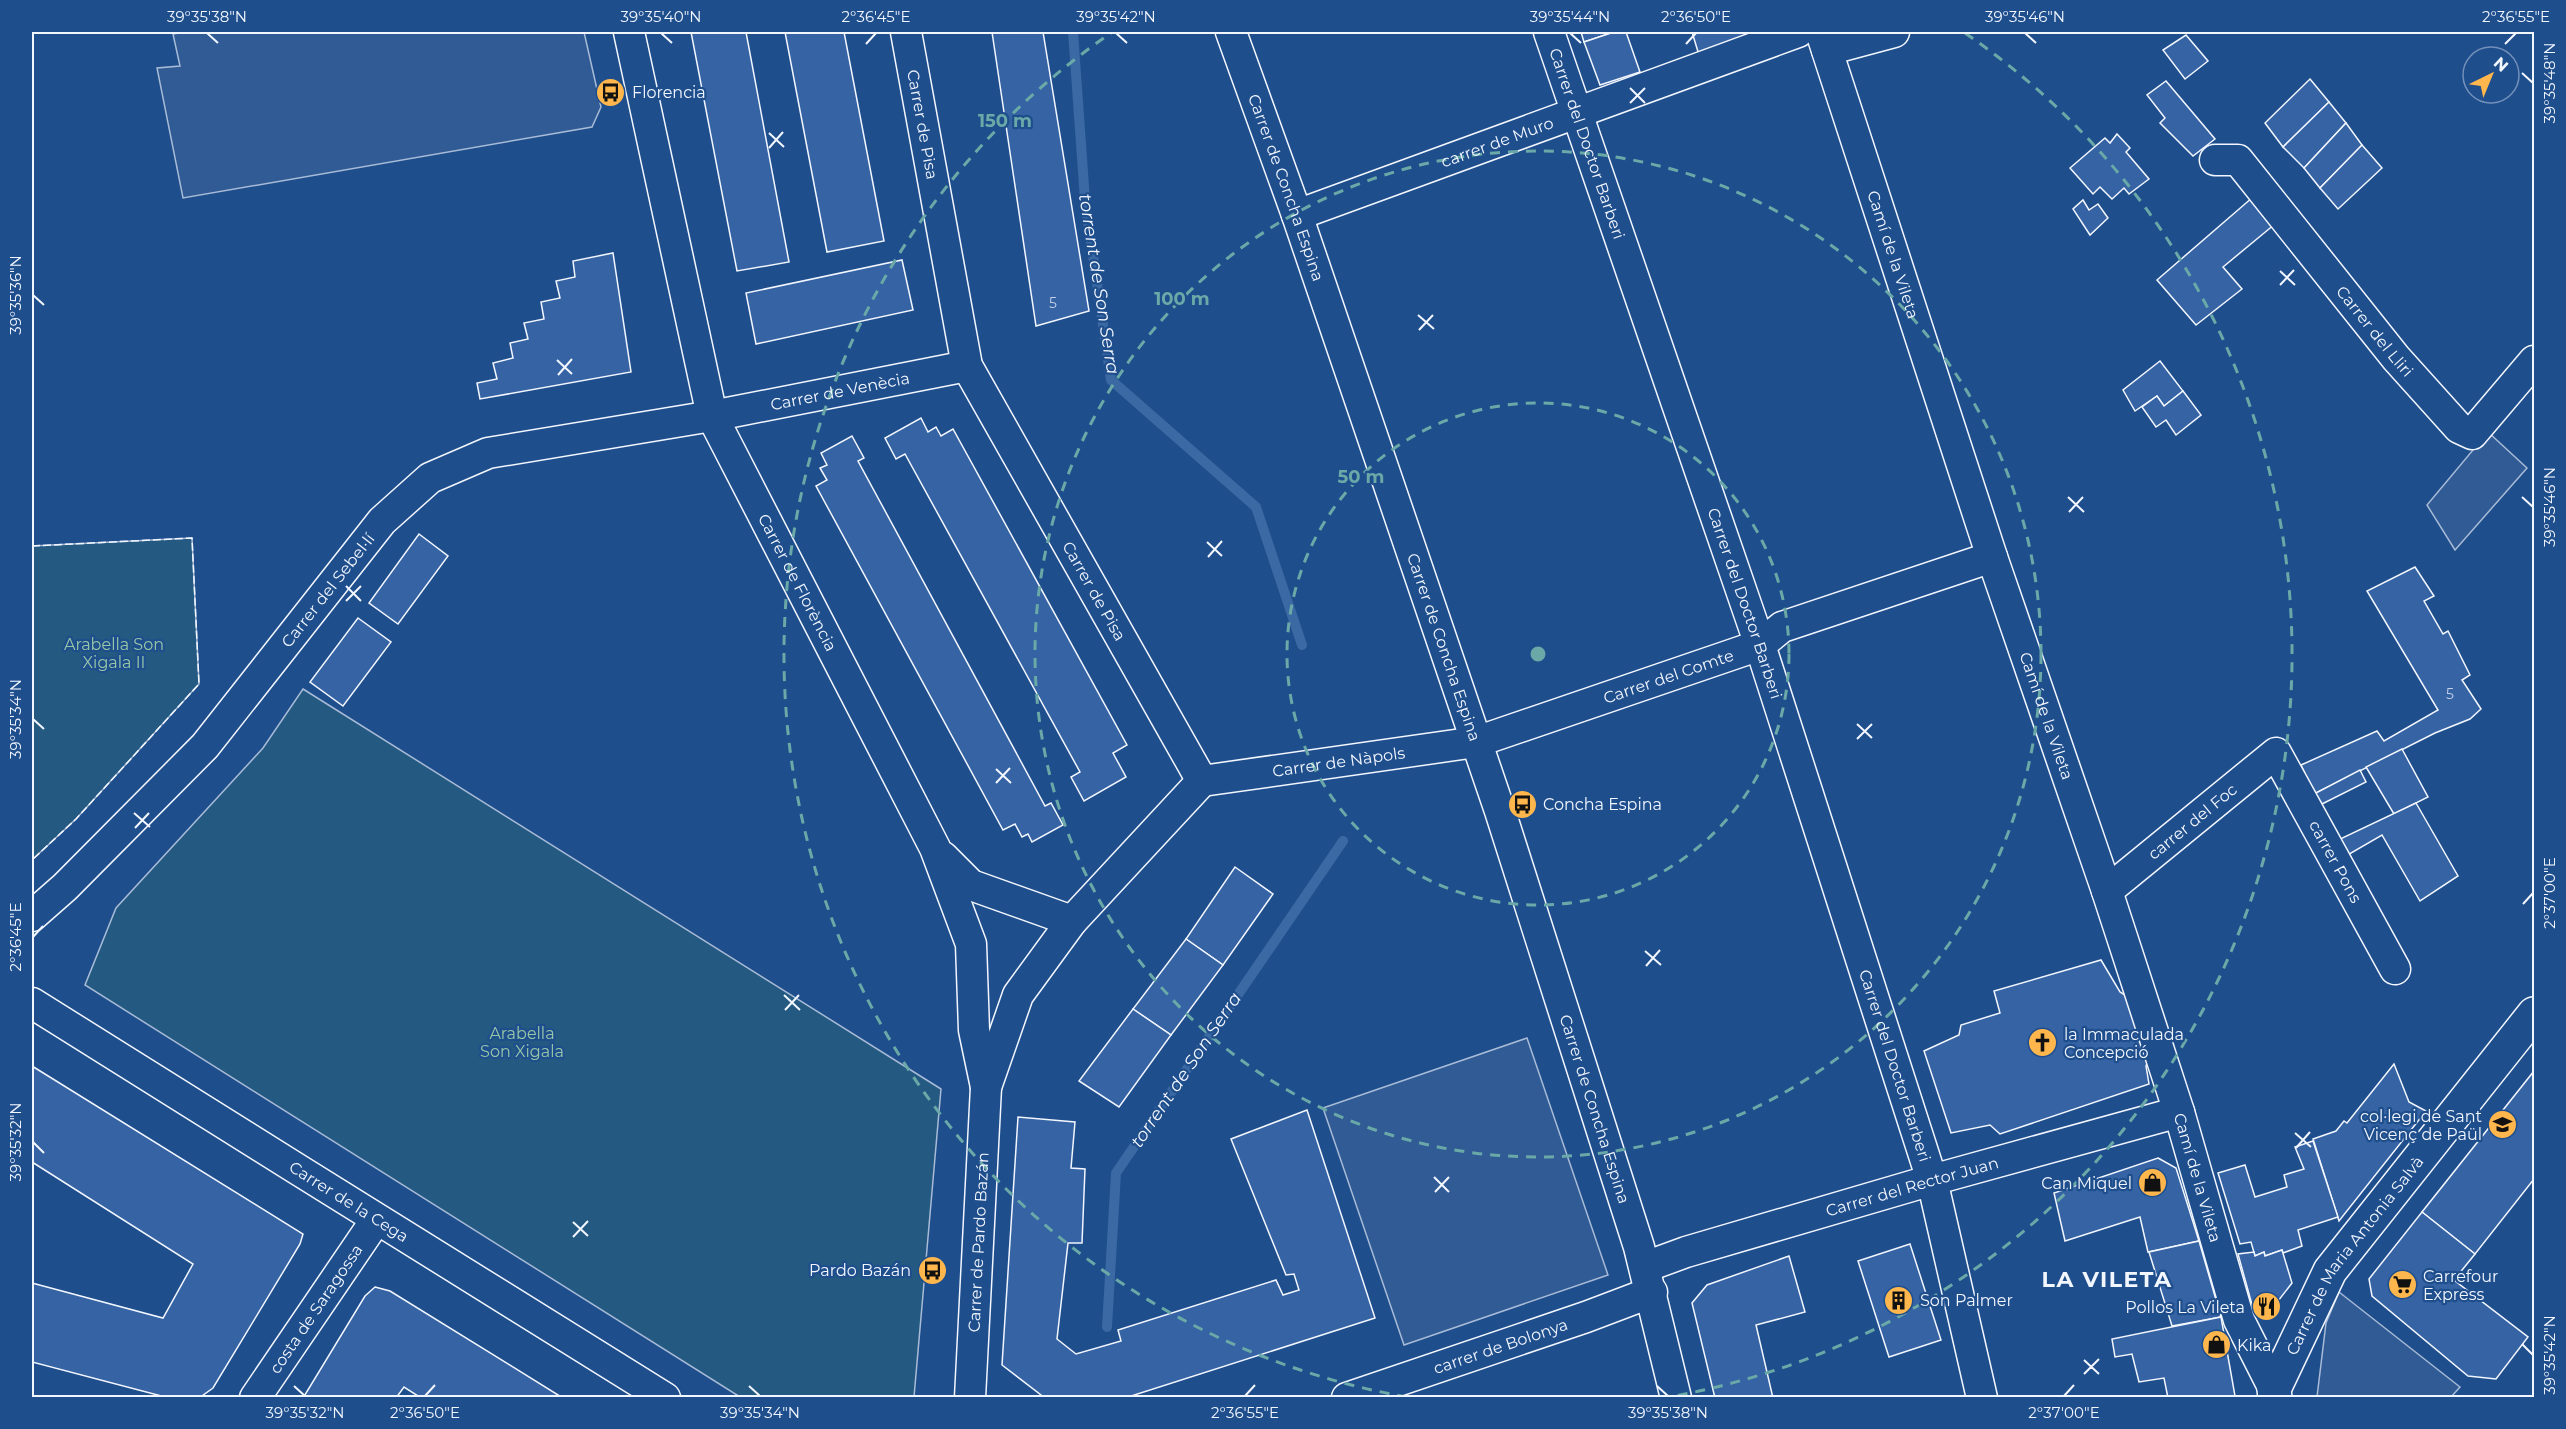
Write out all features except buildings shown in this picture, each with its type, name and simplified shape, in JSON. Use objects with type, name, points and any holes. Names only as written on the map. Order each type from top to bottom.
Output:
[{"type":"street","name":"Carrer de Florència","points":[[629,32],[712,416],[935,848],[971,944],[974,1030],[986,1088]]},
{"type":"street","name":"Carrer de Pisa","points":[[906,32],[967,366],[1202,781]]},
{"type":"street","name":"Carrer de Concha Espina","points":[[1231,32],[1297,215],[1476,742],[1648,1279],[1677,1398]]},
{"type":"street","name":"Carrer del Doctor Barberi","points":[[1549,32],[1760,645],[1932,1180],[1982,1398]]},
{"type":"street","name":"carrer de Muro","points":[[1297,215],[1798,32]]},
{"type":"street","points":[[1824,41],[1894,32]]},
{"type":"street","name":"Camí de la Vileta","points":[[1824,41],[1992,557],[2180,1112],[2240,1320],[2275,1393]]},
{"type":"street","name":"Carrer del Lliri","points":[[2215,160],[2238,160],[2397,358],[2458,428],[2472,435],[2535,361]]},
{"type":"street","name":"Carrer de Venècia","points":[[712,416],[967,366]]},
{"type":"street","name":"Carrer del Sebel·lí","points":[[32,916],[65,887],[205,746],[382,521],[430,478],[488,453],[712,416]]},
{"type":"street","name":"Carrer del Comte","points":[[1476,742],[1760,645],[1782,627],[1992,557]]},
{"type":"street","name":"Carrer de Nàpols","points":[[1202,781],[1476,742]]},
{"type":"street","name":"carrer del Foc","points":[[2107,891],[2276,753]]},
{"type":"street","name":"carrer Pons","points":[[2276,753],[2395,969]]},
{"type":"street","points":[[986,1088],[1018,995],[1072,921],[1202,781]]},
{"type":"street","points":[[935,848],[971,885],[1072,921]]},
{"type":"street","name":"Carrer de la Cega","points":[[32,1003],[326,1186],[376,1220],[665,1398]]},
{"type":"street","name":"Carrer de Maria Antonia Salvà","points":[[2275,1393],[2330,1271],[2370,1224],[2535,1014]]},
{"type":"street","name":"Carrer de Pardo Bazán","points":[[970,1398],[986,1088]]},
{"type":"street","name":"Carrer del Rector Juan","points":[[1648,1279],[1686,1252],[1932,1180],[2180,1112]]},
{"type":"street","name":"costa de Saragossa","points":[[255,1398],[376,1220]]},
{"type":"street","name":"carrer de Bolonya","points":[[1347,1398],[1586,1317],[1648,1279]]},
{"type":"green space","name":"Arabella Son Xigala II","points":[[192,538],[199,684],[76,819],[32,860],[32,546]]},
{"type":"green space","name":"Arabella Son Xigala","points":[[303,689],[941,1089],[914,1397],[740,1397],[85,985],[116,908],[263,748]]},
{"type":"shaded area","points":[[185,32],[584,32],[601,107],[592,127],[183,198],[157,68],[180,66],[173,34]]},
{"type":"shaded area","points":[[2488,432],[2527,468],[2455,550],[2427,505]]},
{"type":"shaded area","points":[[1527,1038],[1608,1275],[1404,1345],[1323,1108]]},
{"type":"shaded area","points":[[2339,1292],[2460,1387],[2451,1397],[2317,1397],[2326,1323]]},
{"type":"waterway","name":"torrent de Son Serra","points":[[1073,32],[1085,200],[1111,380],[1256,507],[1302,645]]},
{"type":"waterway","name":"torrent de Son Serra","points":[[1107,1327],[1116,1173],[1343,841]]},
{"type":"fence","points":[[32,546],[192,538],[199,684],[76,819],[32,860]]},
{"type":"place","name":"Florencia","points":[[611,92]]},
{"type":"place","name":"Concha Espina","points":[[1522,804]]},
{"type":"place","name":"la Immaculada Concepció","points":[[2043,1043]]},
{"type":"place","name":"col·legi de Sant Vicenç de Paül","points":[[2503,1125]]},
{"type":"place","name":"Can Miquel","points":[[2153,1183]]},
{"type":"place","name":"Pardo Bazán","points":[[932,1270]]},
{"type":"place","name":"Carrefour Express","points":[[2402,1285]]},
{"type":"place","name":"Son Palmer","points":[[1899,1300]]},
{"type":"place","name":"Pollos La Vileta","points":[[2266,1307]]},
{"type":"place","name":"Kika","points":[[2216,1345]]},
{"type":"district","name":"LA VILETA","points":[[2107,1279]]}]
